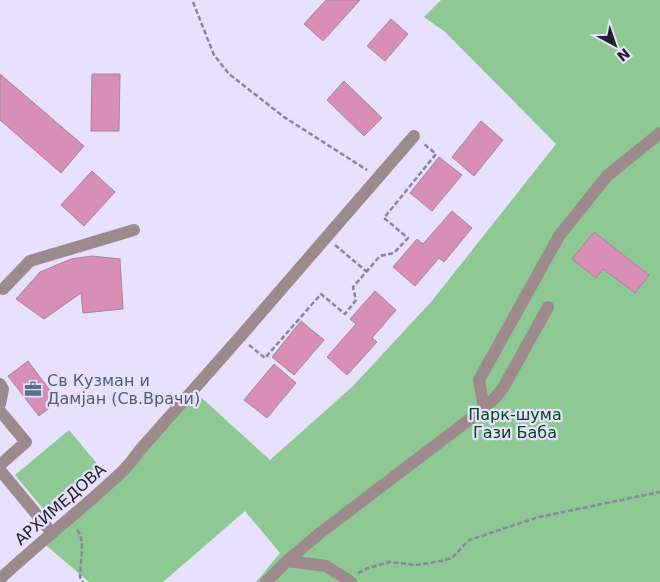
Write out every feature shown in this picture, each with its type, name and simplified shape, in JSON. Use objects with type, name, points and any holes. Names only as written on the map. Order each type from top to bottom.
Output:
[{"type":"street","points":[[484,408],[479,380],[559,236],[607,176],[660,132]]},
{"type":"street","name":"АРХИМЕДОВА","points":[[0,579],[129,466],[139,451],[327,238],[414,136]]},
{"type":"street","points":[[3,289],[30,261],[134,230]]},
{"type":"street","points":[[266,582],[287,561],[348,511],[484,408],[503,388],[548,307]]},
{"type":"street","points":[[0,384],[3,389],[0,404]]},
{"type":"street","points":[[0,411],[26,442],[0,465]]},
{"type":"street","points":[[0,470],[52,533]]},
{"type":"street","points":[[287,561],[318,564],[335,570],[345,580]]},
{"type":"path","points":[[193,2],[214,55],[229,74],[284,117],[379,178]]},
{"type":"path","points":[[240,337],[265,358],[321,294],[344,314],[356,300],[353,287],[366,271],[380,256],[394,253],[408,238],[384,218],[436,154]]},
{"type":"path","points":[[327,238],[366,271]]},
{"type":"path","points":[[345,580],[385,563],[416,565],[452,558],[469,540],[539,517],[660,492]]},
{"type":"path","points":[[67,520],[80,532],[83,541],[80,577],[83,582]]},
{"type":"green space","name":"Парк-шума Гази Баба","points":[[441,0],[660,0],[660,582],[256,582],[280,553],[245,511],[163,582],[89,582],[41,541],[67,520],[194,391],[270,460],[352,387],[431,302],[556,144],[445,32],[424,17]]},
{"type":"green space","points":[[69,430],[99,466],[45,511],[15,475]]},
{"type":"building","points":[[326,0],[360,0],[323,41],[304,24]]},
{"type":"building","points":[[391,19],[408,34],[385,61],[367,46]]},
{"type":"building","points":[[0,74],[84,146],[61,173],[0,120]]},
{"type":"building","points":[[92,74],[120,74],[119,131],[91,131]]},
{"type":"building","points":[[344,81],[382,118],[364,136],[327,100]]},
{"type":"building","points":[[481,121],[503,140],[474,176],[452,157]]},
{"type":"building","points":[[439,157],[462,175],[432,211],[410,193]]},
{"type":"building","points":[[92,171],[115,192],[84,226],[61,205]]},
{"type":"building","points":[[452,211],[472,228],[444,262],[439,258],[415,286],[393,267],[417,239],[423,244]]},
{"type":"building","points":[[594,232],[649,275],[635,293],[603,269],[596,278],[572,259]]},
{"type":"building","points":[[92,256],[120,259],[123,309],[83,313],[81,293],[44,319],[16,299],[40,272],[71,259]]},
{"type":"building","points":[[375,291],[396,310],[372,338],[377,342],[347,375],[327,357],[356,324],[350,319]]},
{"type":"building","points":[[301,321],[324,340],[294,375],[272,357]]},
{"type":"building","name":"Св Кузман и Дамјан (Св.Врачи)","points":[[28,361],[58,401],[39,416],[8,376]]},
{"type":"building","points":[[274,364],[296,383],[267,418],[244,400]]},
{"type":"place","name":"Св Кузман и Дамјан (Св.Врачи)","points":[[33,389]]}]
